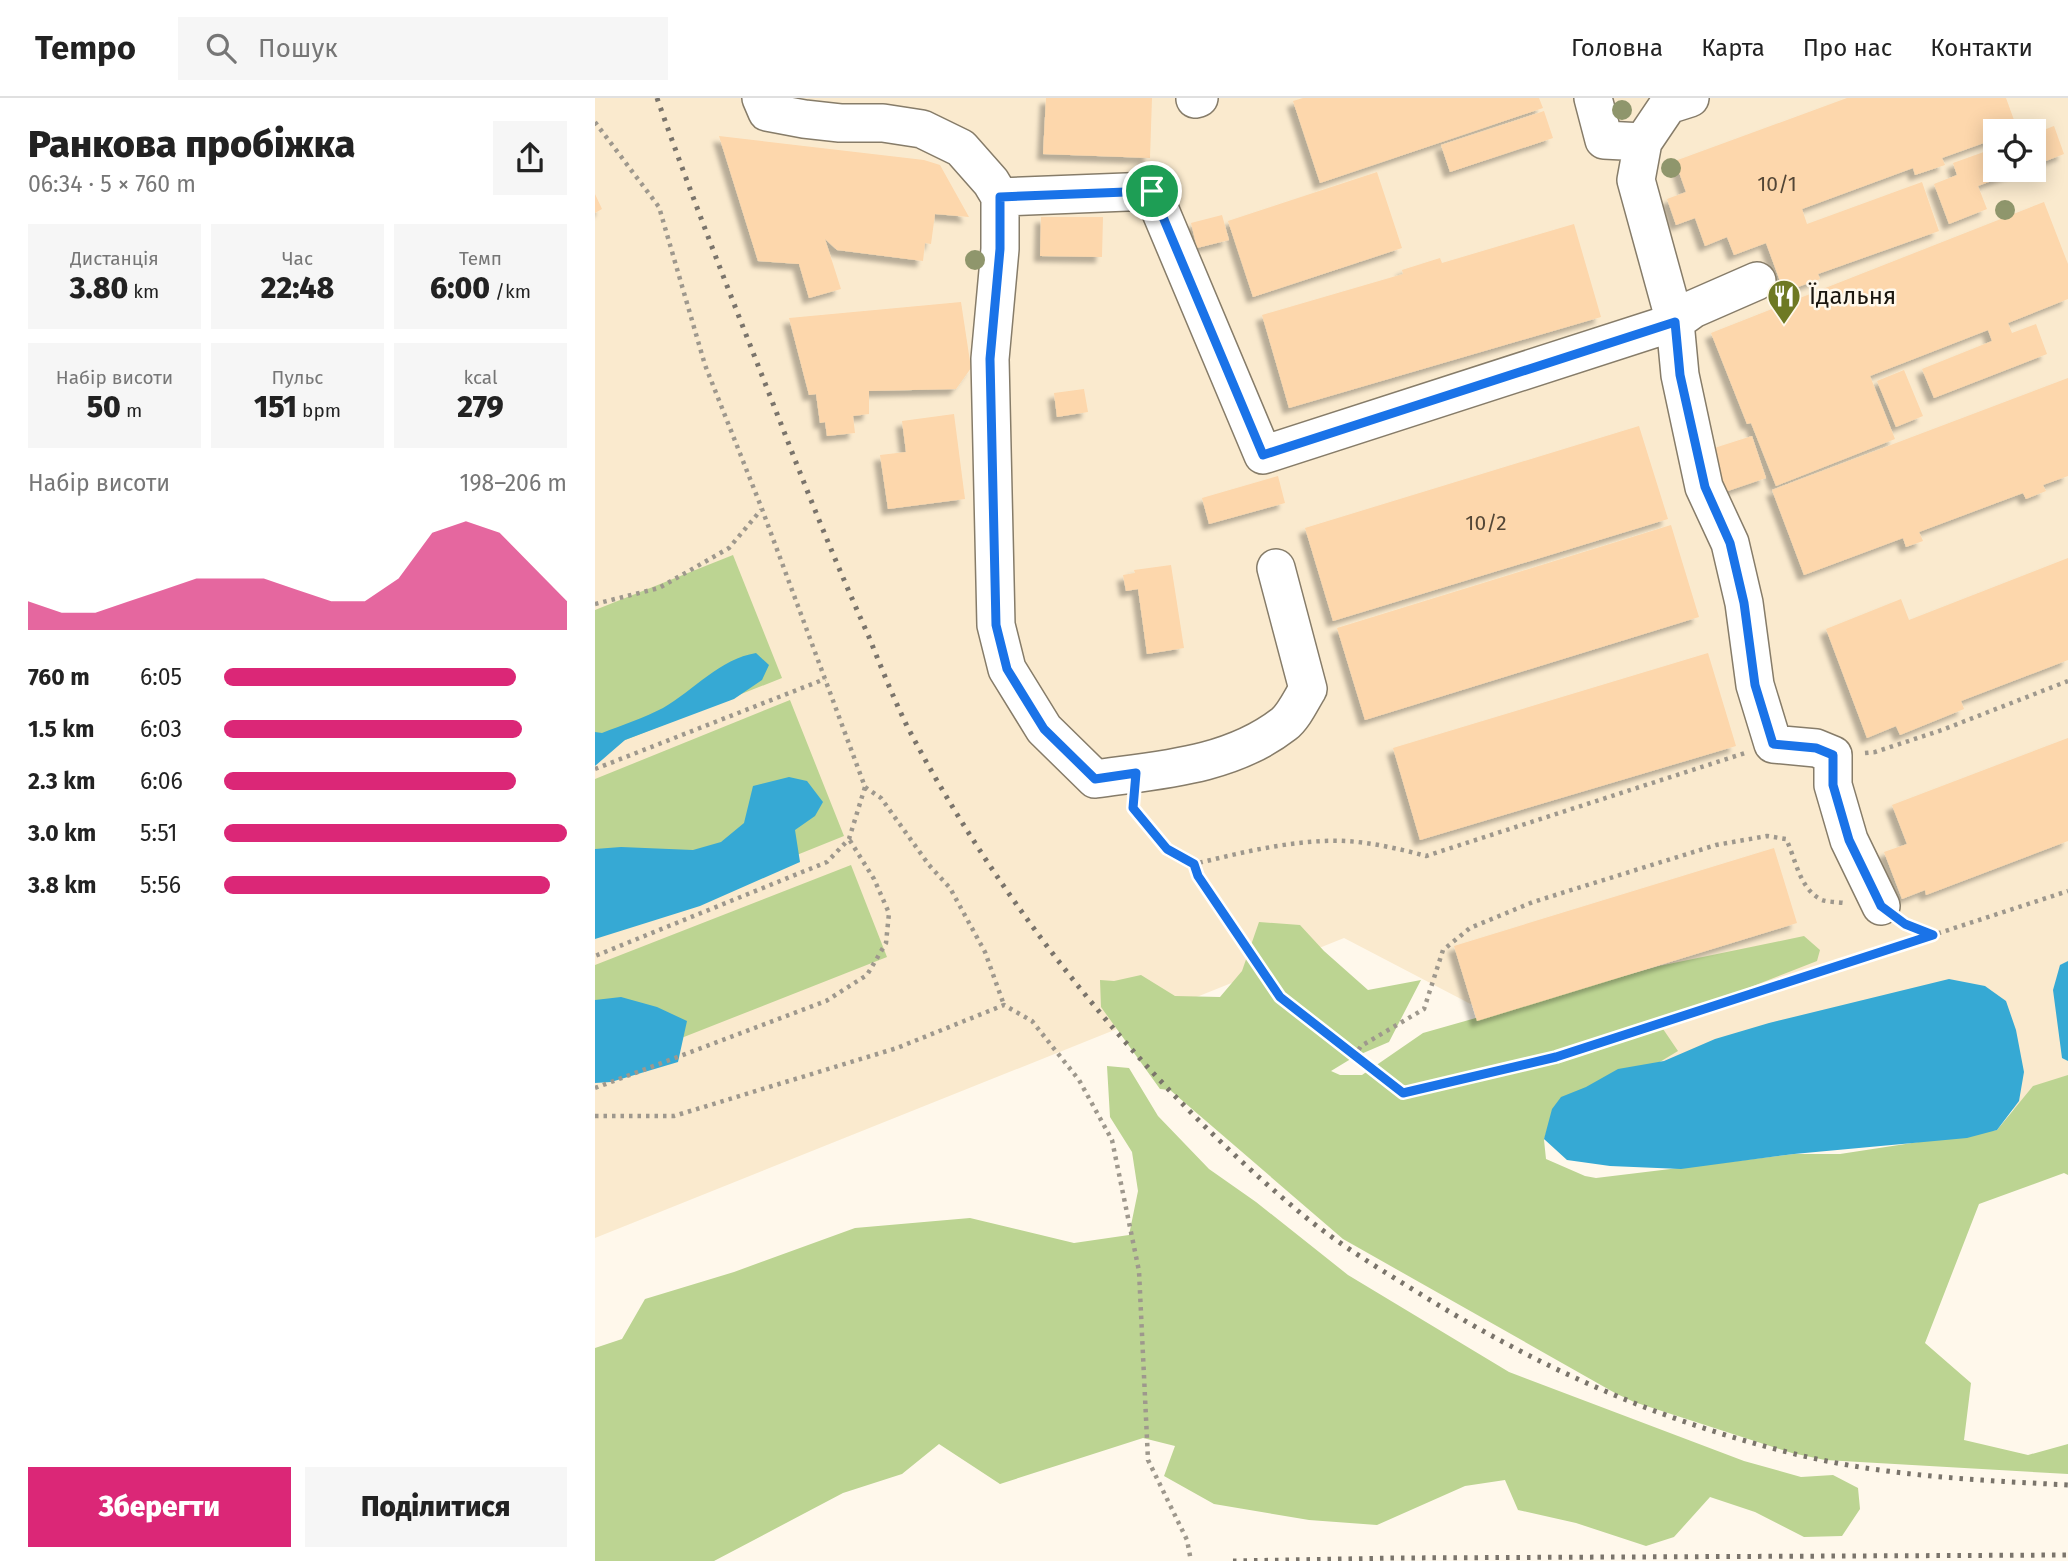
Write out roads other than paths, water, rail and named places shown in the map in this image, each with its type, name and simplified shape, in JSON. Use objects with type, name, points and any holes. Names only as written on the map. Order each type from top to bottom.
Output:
[{"type":"street","points":[[761,98],[768,112],[840,123],[883,110],[961,148],[991,182],[1000,197],[1000,249],[990,359],[996,625],[1007,669],[1044,729],[1095,779],[1196,764],[1248,746],[1286,723],[1308,689],[1276,568]]},
{"type":"street","points":[[1593,98],[1604,140],[1643,142]]},
{"type":"street","points":[[1690,98],[1668,106],[1643,142],[1636,180],[1675,322],[1680,375],[1705,487],[1730,543],[1744,603],[1755,685],[1773,744],[1816,748],[1833,755],[1833,785],[1849,840],[1881,906]]},
{"type":"street","points":[[1000,197],[1152,191],[1263,455],[1675,322],[1693,309],[1757,281]]},
{"type":"water","points":[[756,653],[769,665],[762,680],[734,699],[625,740],[595,766],[595,732],[602,733],[656,712],[719,668],[743,656]]},
{"type":"water","points":[[789,777],[807,781],[823,802],[815,816],[795,830],[800,862],[700,906],[595,939],[595,849],[621,847],[693,850],[721,842],[744,823],[753,786]]},
{"type":"water","points":[[2068,961],[2068,1061],[2062,1058],[2053,990],[2060,965]]},
{"type":"water","points":[[1949,979],[1985,986],[2006,1001],[2016,1030],[2024,1072],[2019,1101],[1997,1130],[1967,1138],[1794,1154],[1681,1169],[1610,1166],[1567,1160],[1544,1139],[1552,1109],[1561,1097],[1618,1069],[1664,1061],[1715,1039],[1769,1023]]},
{"type":"water","points":[[621,997],[657,1007],[687,1021],[678,1062],[611,1082],[595,1083],[595,1000]]},
{"type":"railway","points":[[657,98],[803,481],[907,726],[945,794],[1032,926],[1081,990],[1133,1051],[1188,1109],[1303,1215],[1342,1244],[1501,1341],[1594,1386],[1689,1423],[1825,1461],[1929,1476],[2068,1485]]},
{"type":"railway","points":[[1233,1561],[2068,1555]]},
{"type":"place","name":"Їдальня","points":[[1784,326]]}]
